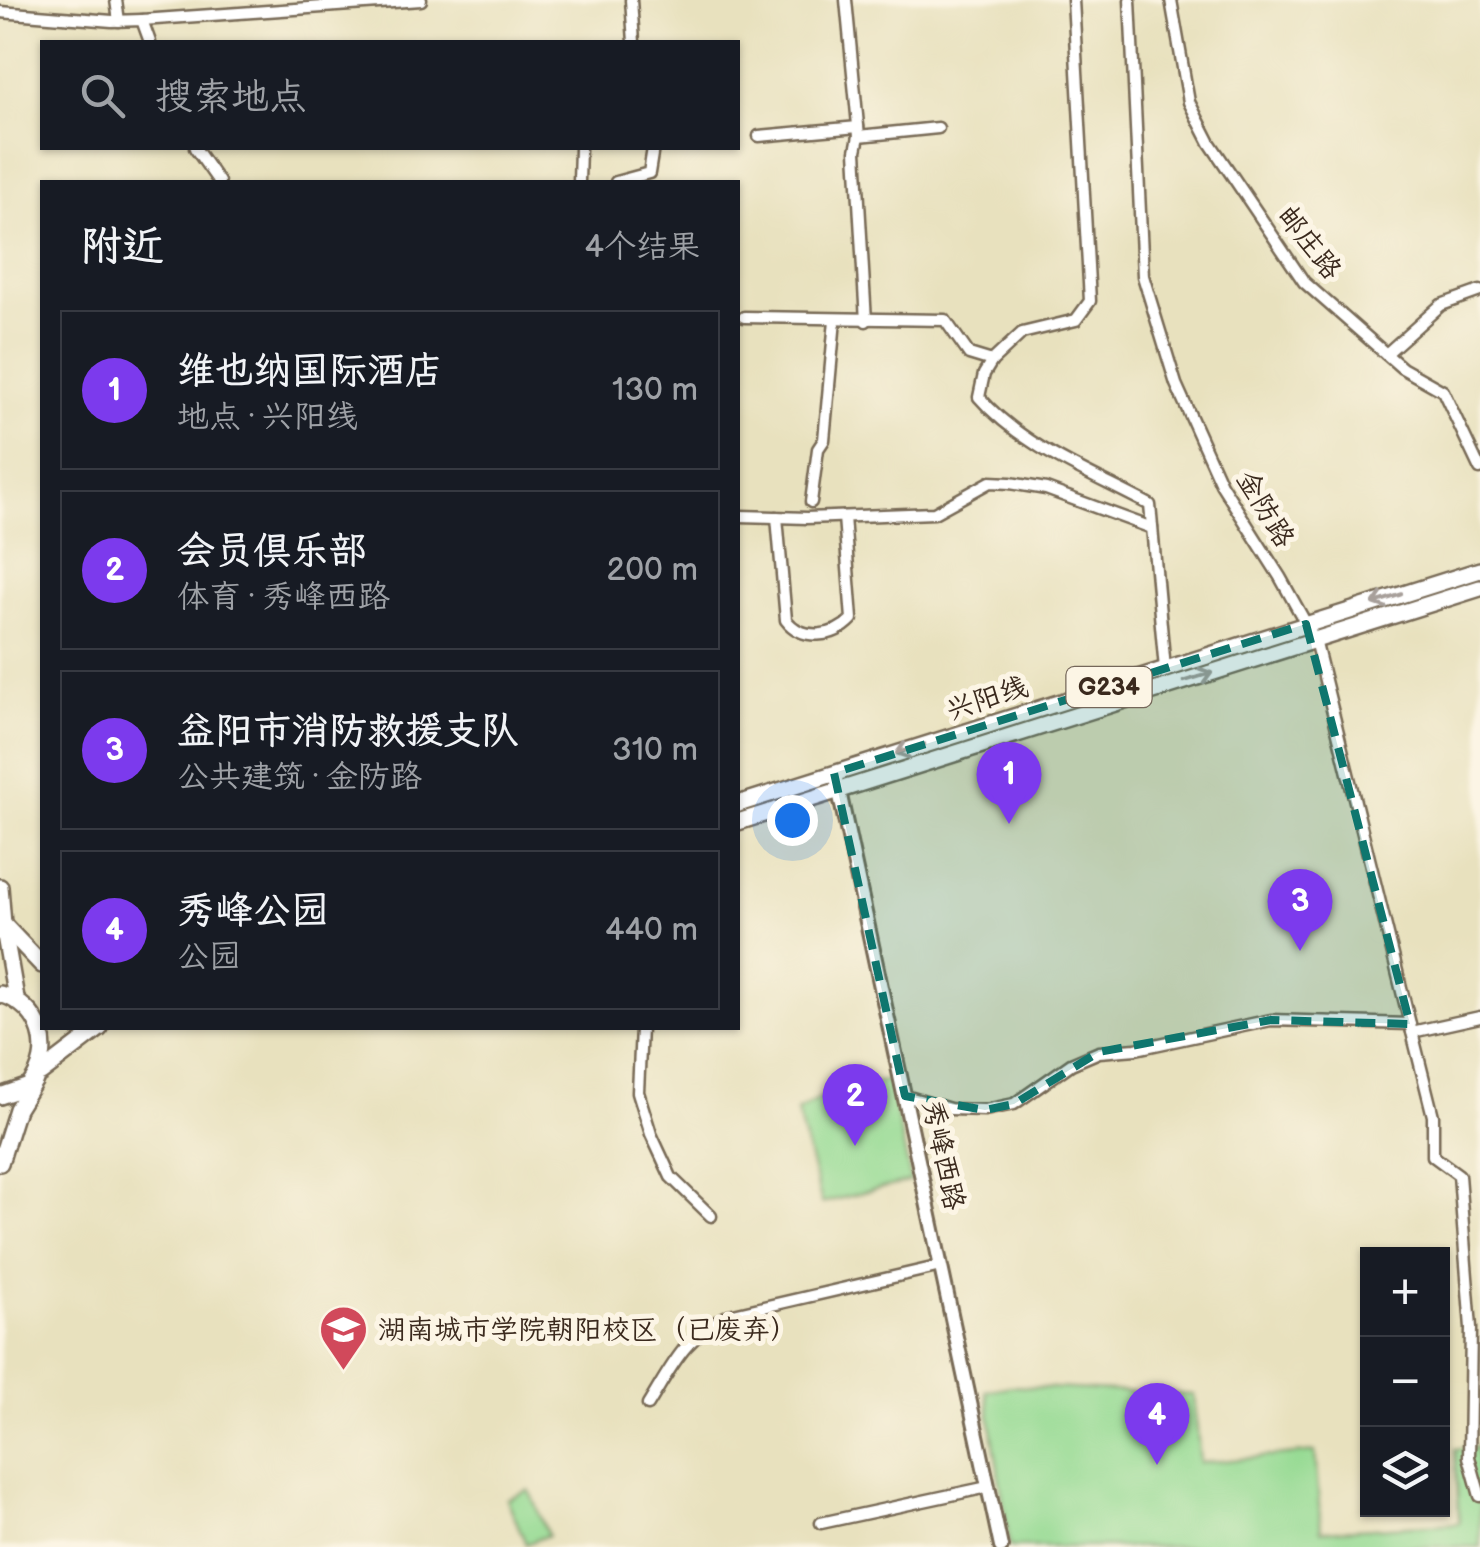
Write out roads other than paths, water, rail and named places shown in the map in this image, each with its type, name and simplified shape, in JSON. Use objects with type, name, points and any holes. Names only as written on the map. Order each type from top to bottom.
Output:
[{"type":"main road","name":"兴阳线","points":[[740,803],[1480,570]]},
{"type":"main road","name":"兴阳线","points":[[740,821],[1480,588]]},
{"type":"main road","points":[[0,887],[3,924],[22,1001],[43,1039],[44,1062],[18,1109],[0,1163]]},
{"type":"main road","points":[[3,924],[40,963]]},
{"type":"main road","points":[[0,1096],[29,1086],[97,1030]]},
{"type":"street","points":[[116,0],[120,21]]},
{"type":"street","points":[[0,12],[120,21],[421,0]]},
{"type":"street","points":[[631,0],[634,40]]},
{"type":"street","points":[[846,0],[858,132],[866,320]]},
{"type":"street","points":[[1072,0],[1090,302],[1076,320],[1022,332],[992,361],[984,374],[979,397],[991,411],[1034,443],[1150,505],[1165,669]]},
{"type":"street","name":"金防路","points":[[1130,0],[1144,276],[1176,384],[1222,484],[1315,640],[1433,1116],[1434,1156],[1459,1175],[1471,1328],[1469,1457],[1480,1496]]},
{"type":"street","name":"邮庄路","points":[[1171,0],[1189,102],[1210,143],[1304,282],[1402,368],[1443,391],[1480,469]]},
{"type":"street","points":[[142,20],[149,40]]},
{"type":"street","points":[[758,136],[938,128]]},
{"type":"street","points":[[196,150],[217,180]]},
{"type":"street","points":[[579,180],[580,150]]},
{"type":"street","points":[[623,180],[648,173],[653,150]]},
{"type":"street","points":[[1386,354],[1441,305],[1480,292]]},
{"type":"street","points":[[744,318],[946,320],[968,354],[992,361]]},
{"type":"street","points":[[811,502],[818,450],[824,440],[834,320]]},
{"type":"street","points":[[740,516],[934,513],[990,482],[1046,489],[1152,528]]},
{"type":"street","points":[[777,517],[786,620],[795,632],[806,636],[842,629],[852,619],[844,517]]},
{"type":"street","name":"秀峰西路","points":[[834,773],[1001,1547]]},
{"type":"street","points":[[905,1096],[950,1109],[985,1110],[1014,1104],[1072,1064],[1100,1052],[1271,1020],[1411,1028],[1480,1017]]},
{"type":"street","points":[[641,1030],[638,1092],[651,1134],[671,1177],[710,1216]]},
{"type":"street","points":[[648,1404],[701,1329],[729,1315],[941,1266]]},
{"type":"street","points":[[821,1523],[988,1487]]},
{"type":"place","name":"维也纳国际酒店","points":[[1009,824]]},
{"type":"place","name":"益阳市消防救援支队","points":[[1300,951]]},
{"type":"place","name":"会员俱乐部","points":[[855,1146]]},
{"type":"place","name":"湖南城市学院朝阳校区（已废弃）","points":[[343,1372]]},
{"type":"place","name":"秀峰公园","points":[[1157,1465]]}]
